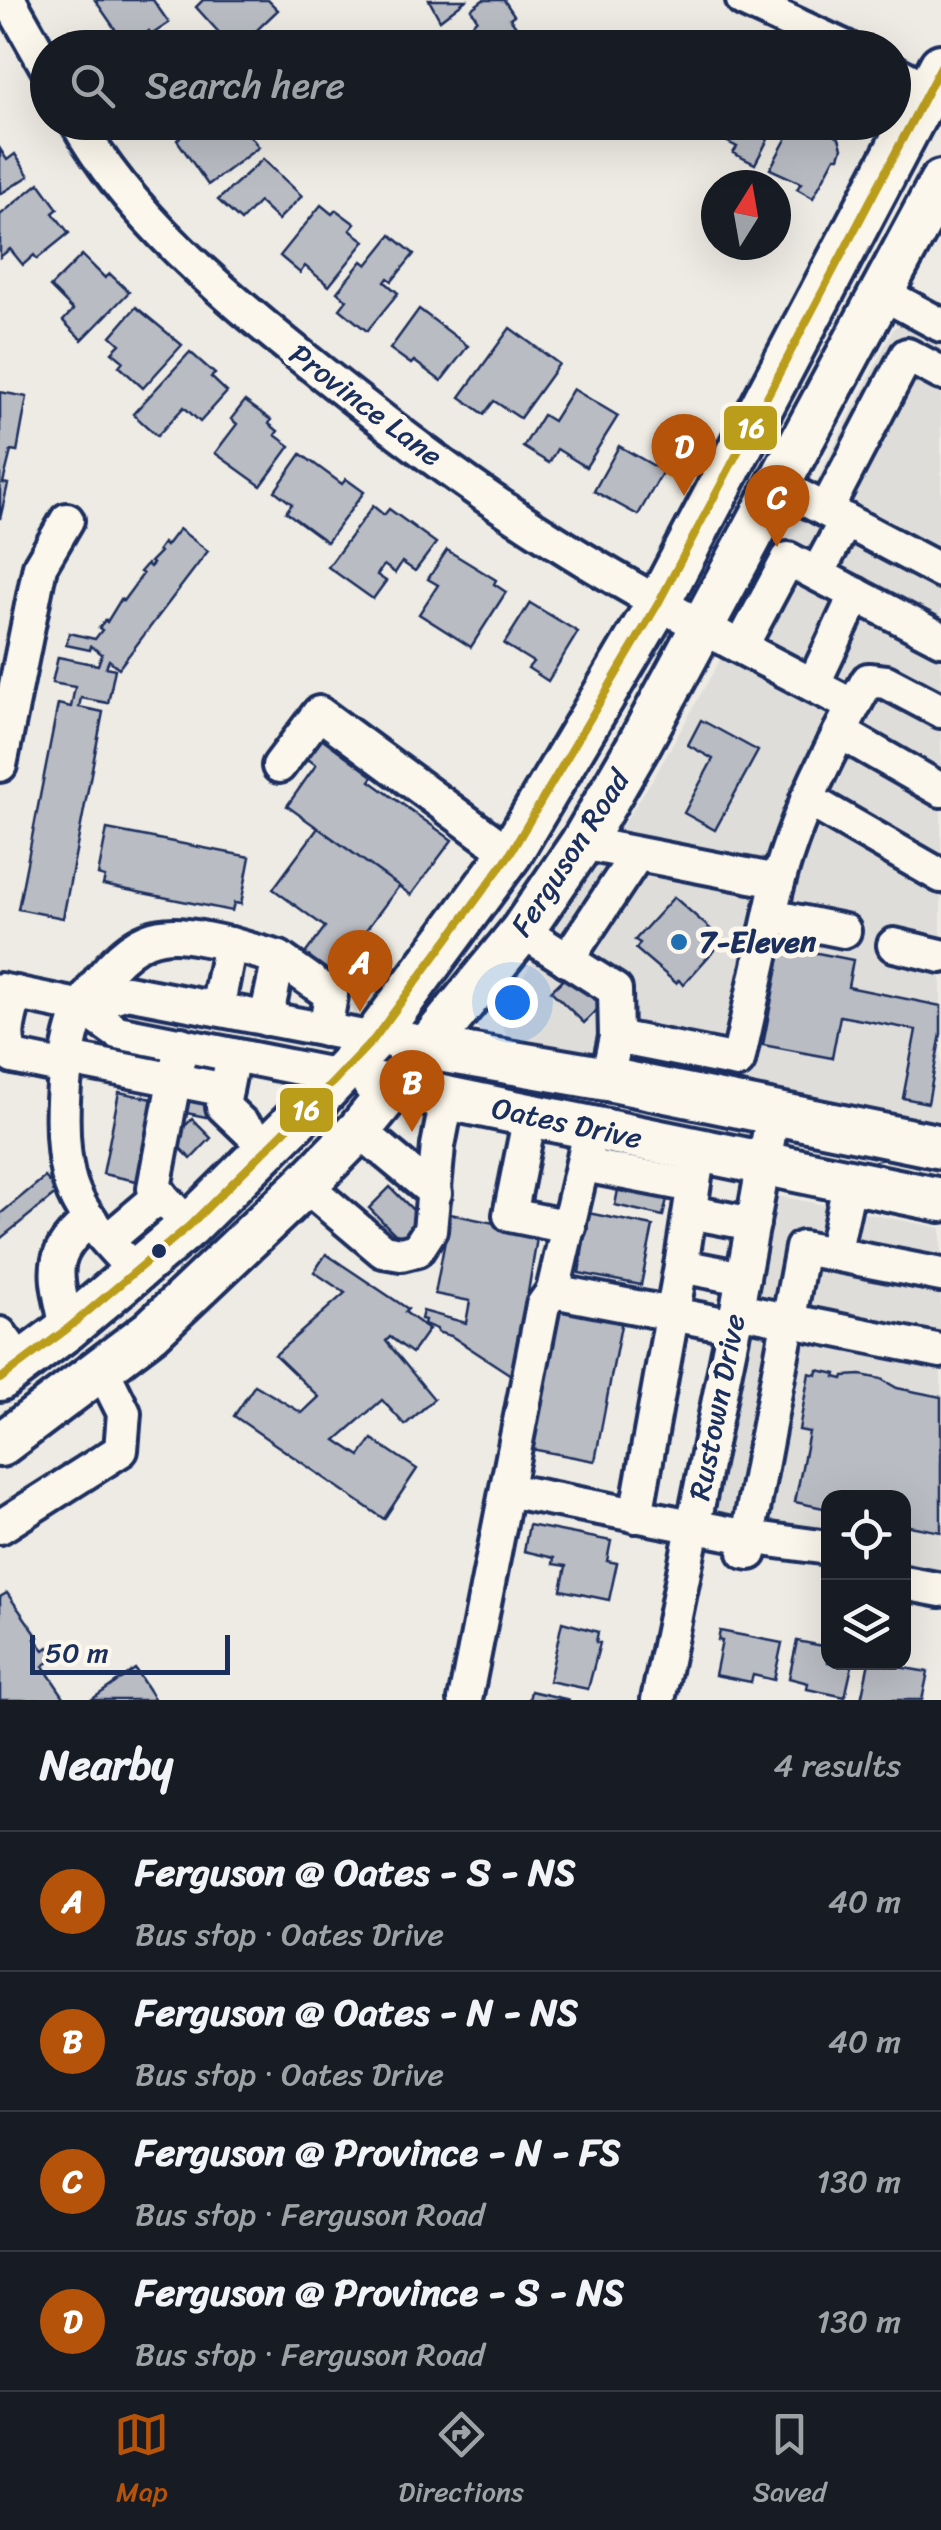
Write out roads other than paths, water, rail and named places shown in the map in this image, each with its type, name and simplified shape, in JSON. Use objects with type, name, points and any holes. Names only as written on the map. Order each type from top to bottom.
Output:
[{"type":"main road","name":"Ferguson Road","points":[[911,110],[926,81]]},
{"type":"main road","name":"Ferguson Road","points":[[4,1349],[67,1329],[111,1244],[175,1210],[268,1149],[374,1039],[510,854],[659,602],[896,140]]},
{"type":"main road","name":"Ferguson Road","points":[[0,1445],[151,1331],[305,1185],[359,1130],[522,931],[582,843],[704,628],[941,182]]},
{"type":"main road","name":"Oates Drive","points":[[374,1039],[608,1079],[941,1146]]},
{"type":"main road","name":"Oates Drive","points":[[339,1076],[530,1116],[588,1147],[694,1183],[764,1163],[941,1200]]},
{"type":"main road","points":[[67,1329],[102,1370]]},
{"type":"street","points":[[10,0],[30,36]]},
{"type":"street","points":[[743,0],[807,30]]},
{"type":"street","name":"Province Lane","points":[[87,140],[151,220],[241,308],[387,425],[552,540],[704,628],[813,684],[847,719],[941,790]]},
{"type":"street","points":[[882,293],[941,325]]},
{"type":"street","points":[[817,574],[836,515],[907,355],[941,374]]},
{"type":"street","points":[[780,486],[941,571]]},
{"type":"street","points":[[0,765],[40,566],[67,520]]},
{"type":"street","points":[[742,648],[788,559],[941,639]]},
{"type":"street","points":[[813,684],[856,594]]},
{"type":"street","points":[[730,1103],[777,881],[807,798],[847,719],[868,680],[886,682],[941,711]]},
{"type":"street","points":[[279,766],[320,713],[510,854]]},
{"type":"street","points":[[807,798],[941,876]]},
{"type":"street","points":[[582,843],[777,881]]},
{"type":"street","points":[[567,960],[636,856]]},
{"type":"street","points":[[770,916],[844,930]]},
{"type":"street","points":[[522,931],[615,990],[616,1037],[608,1079]]},
{"type":"street","points":[[111,1244],[74,1194],[65,1166],[63,1095],[82,1007],[107,973],[134,946],[151,938],[177,934],[230,944],[279,958],[331,995],[324,1030]]},
{"type":"street","points":[[216,1010],[230,944]]},
{"type":"street","points":[[894,945],[941,956]]},
{"type":"street","points":[[266,1019],[279,958]]},
{"type":"street","points":[[8,991],[6,1036],[13,1057],[175,1079],[226,1090]]},
{"type":"street","name":"Oates Drive","points":[[8,991],[82,1007],[117,1032],[339,1076]]},
{"type":"street","name":"Oates Drive","points":[[82,1007],[127,992],[374,1039]]},
{"type":"street","points":[[616,1037],[738,1061]]},
{"type":"street","points":[[175,1210],[154,1188],[181,1044]]},
{"type":"street","points":[[233,1056],[223,1106],[268,1149]]},
{"type":"street","points":[[305,1185],[383,1251],[400,1254],[417,1250],[430,1230],[447,1099]]},
{"type":"street","name":"Rustown Drive","points":[[658,1700],[773,1113]]},
{"type":"street","points":[[530,1116],[510,1215],[569,1227]]},
{"type":"street","points":[[359,1130],[435,1192]]},
{"type":"street","points":[[465,1700],[543,1305],[553,1292],[588,1147]]},
{"type":"street","points":[[821,1567],[746,1552],[787,1320],[850,1181]]},
{"type":"street","points":[[694,1183],[752,1231],[818,1251],[941,1275]]},
{"type":"street","points":[[636,1516],[694,1183]]},
{"type":"street","points":[[67,1329],[57,1262],[72,1234],[111,1244]]},
{"type":"street","points":[[681,1266],[742,1278]]},
{"type":"street","points":[[553,1292],[672,1314],[787,1320],[941,1351]]},
{"type":"street","points":[[0,1528],[121,1450],[124,1414],[102,1370]]},
{"type":"street","points":[[507,1490],[694,1528],[821,1547]]},
{"type":"street","points":[[911,1562],[941,1568]]},
{"type":"street","points":[[911,1584],[941,1590]]},
{"type":"place","name":"Ferguson @ Province - S - NS","points":[[684,496]]},
{"type":"place","name":"Ferguson @ Province - N - FS","points":[[777,547]]},
{"type":"place","name":"7-Eleven","points":[[679,942]]},
{"type":"place","name":"Ferguson @ Oates - S - NS","points":[[360,1012]]},
{"type":"place","name":"Ferguson @ Oates - N - NS","points":[[412,1132]]}]
